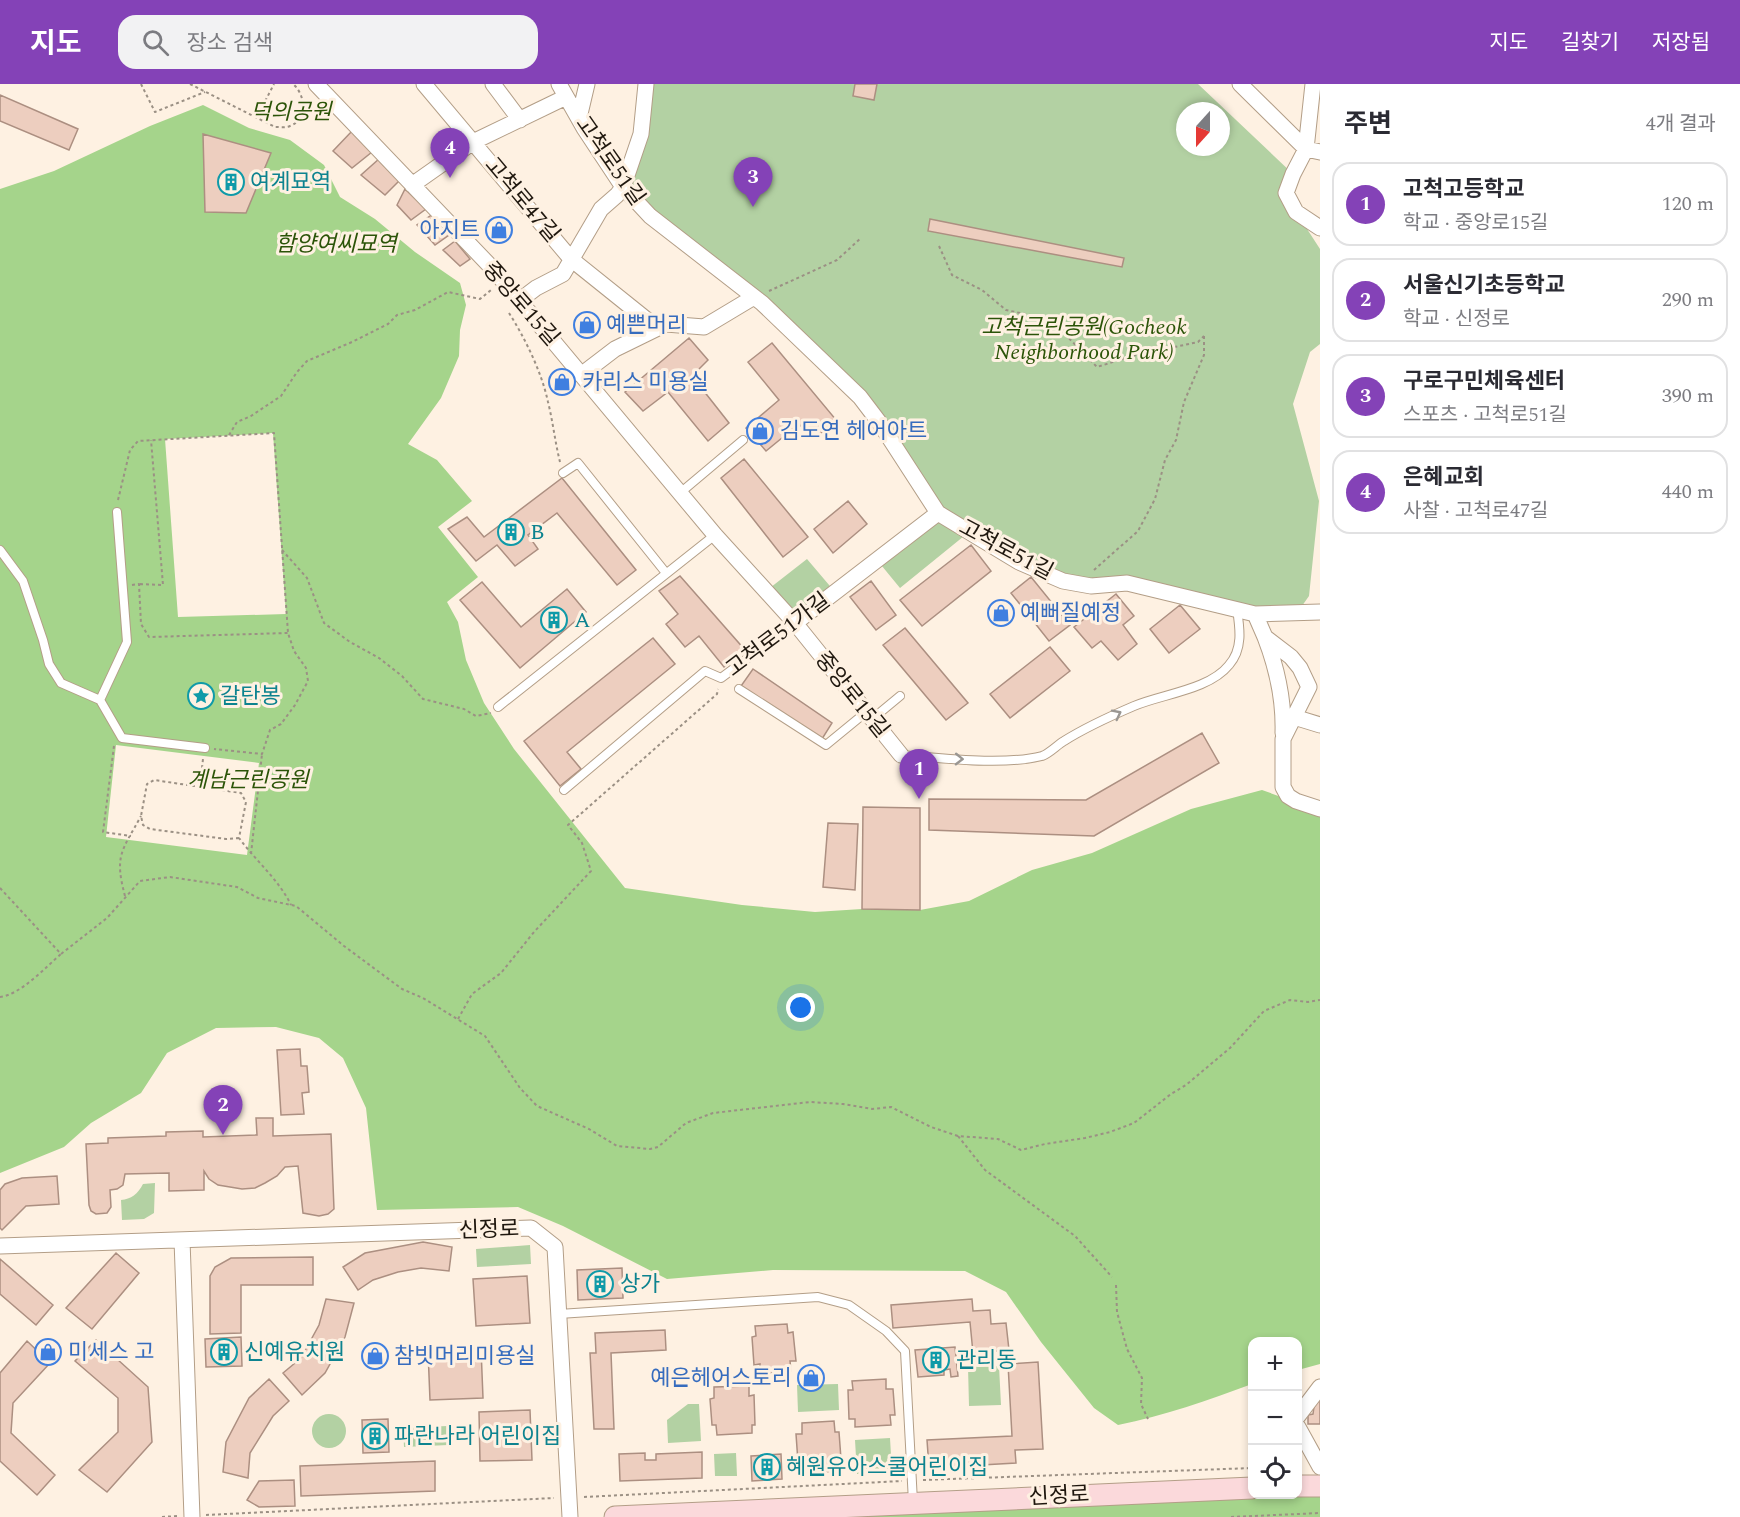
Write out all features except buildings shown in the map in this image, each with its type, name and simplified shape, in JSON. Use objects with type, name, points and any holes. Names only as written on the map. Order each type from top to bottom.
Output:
[{"type":"main road","points":[[1302,1486],[1320,1486]]},
{"type":"main road","name":"신정로","points":[[615,1517],[904,1506],[1248,1488]]},
{"type":"street","name":"중앙로15길","points":[[316,84],[503,281],[512,304],[581,375],[715,535],[795,623],[868,717],[901,755]]},
{"type":"street","name":"고척로47길","points":[[424,84],[571,259],[657,328]]},
{"type":"street","points":[[493,84],[520,120]]},
{"type":"street","points":[[579,118],[587,84]]},
{"type":"street","points":[[512,304],[563,274],[601,209],[617,195],[622,187],[641,134],[646,84]]},
{"type":"street","points":[[1240,84],[1313,150]]},
{"type":"street","points":[[1309,87],[1313,150],[1293,174],[1286,194],[1296,213],[1320,228]]},
{"type":"street","name":"고척로47길","points":[[412,185],[473,142],[520,120],[562,91]]},
{"type":"street","name":"고척로51길","points":[[562,91],[622,187],[650,216],[754,297],[860,397],[879,422],[938,513],[1019,562],[1063,581],[1091,586],[1127,582],[1255,614],[1320,612]]},
{"type":"street","points":[[581,375],[615,349],[657,328],[666,324],[704,327],[754,297]]},
{"type":"street","name":"고척로51가길","points":[[795,623],[938,513]]},
{"type":"street","points":[[1255,614],[1272,656],[1280,687],[1284,716],[1283,787],[1288,796],[1296,801],[1320,809]]},
{"type":"street","points":[[1264,637],[1291,657],[1315,687],[1294,717],[1283,740]]},
{"type":"street","points":[[1294,717],[1320,725]]},
{"type":"street","name":"신정로","points":[[0,1246],[531,1228],[555,1247],[570,1517]]},
{"type":"street","points":[[182,1240],[192,1516]]},
{"type":"street","points":[[1302,1411],[1320,1387]]},
{"type":"street","points":[[1302,1434],[1320,1467]]},
{"type":"lane","points":[[680,493],[743,440]]},
{"type":"lane","points":[[563,473],[578,463],[666,573]]},
{"type":"lane","points":[[100,700],[127,642],[117,512]]},
{"type":"lane","points":[[498,707],[715,535]]},
{"type":"lane","points":[[0,550],[23,581],[49,664],[61,682],[100,700],[122,738],[205,748]]},
{"type":"lane","name":"중앙로15길","points":[[901,755],[952,759],[1021,759],[1044,755],[1065,740],[1134,706],[1204,684],[1229,666],[1239,646],[1240,627],[1237,609]]},
{"type":"lane","name":"고척로51가길","points":[[564,790],[705,670],[721,678],[795,623]]},
{"type":"lane","points":[[739,689],[826,745],[900,696]]},
{"type":"lane","points":[[559,1314],[818,1297],[849,1305],[886,1331],[905,1351],[912,1481],[904,1506]]},
{"type":"path","points":[[141,84],[155,112],[205,92]]},
{"type":"path","points":[[190,84],[275,127],[291,126],[300,117],[304,105],[298,89],[293,84]]},
{"type":"path","points":[[257,117],[274,84]]},
{"type":"path","points":[[754,297],[837,260],[861,238]]},
{"type":"path","points":[[939,246],[952,275],[982,290],[1006,310],[1044,318],[1055,324],[1097,367],[1132,356],[1198,342],[1204,336],[1204,354],[1184,402],[1176,440],[1165,460],[1155,499],[1138,531],[1094,571],[1091,586]]},
{"type":"path","points":[[229,435],[237,422],[251,416],[281,396],[307,361],[352,342],[388,324],[397,315],[416,310],[448,292],[480,299],[503,281]]},
{"type":"path","points":[[512,304],[548,401],[563,473]]},
{"type":"path","points":[[117,512],[119,493],[130,450],[138,441],[274,433],[288,633],[294,651],[306,668],[308,681],[281,724],[270,730],[262,754],[251,854]]},
{"type":"path","points":[[123,587],[139,584],[163,585],[151,440]]},
{"type":"path","points":[[282,550],[307,578],[324,623],[350,642],[379,658],[402,676],[423,699],[464,708],[476,716],[491,713],[498,707]]},
{"type":"path","points":[[139,584],[141,624],[149,637],[288,633]]},
{"type":"path","points":[[458,1019],[472,994],[501,973],[534,932],[591,871],[582,843],[568,825],[717,694],[721,678]]},
{"type":"path","points":[[116,728],[103,832],[130,836]]},
{"type":"path","points":[[200,786],[205,748],[262,754]]},
{"type":"path","points":[[125,896],[119,861],[141,816],[147,784],[154,780],[241,793],[246,802],[239,838],[284,890],[291,905]]},
{"type":"path","points":[[141,816],[143,825],[150,830],[226,839],[239,838]]},
{"type":"path","points":[[0,997],[6,997],[33,979],[107,918],[140,881],[170,877],[237,887],[258,898],[296,906],[344,946],[402,988],[423,998],[485,1036],[520,1088],[537,1106],[590,1129],[617,1146],[650,1149],[658,1147],[686,1123],[713,1113],[810,1102],[872,1109],[891,1107],[931,1127],[958,1136],[998,1139],[1021,1150],[1093,1136],[1134,1123],[1186,1085],[1230,1048],[1264,1011],[1290,1000],[1308,1002],[1320,1000]]},
{"type":"path","points":[[0,888],[61,954]]},
{"type":"path","points":[[958,1136],[985,1170],[1075,1236],[1112,1277]]},
{"type":"path","points":[[1116,1285],[1117,1312],[1127,1349],[1142,1378],[1141,1404],[1148,1419]]},
{"type":"path","points":[[162,1517],[912,1481],[1248,1468]]},
{"type":"path","points":[[1231,1517],[1320,1513]]},
{"type":"green space","name":"고척근린공원(Gocheok Neighborhood Park)","points":[[646,84],[1198,84],[1217,102],[1176,102],[1176,156],[1230,156],[1230,114],[1293,174],[1296,212],[1320,249],[1320,344],[1310,352],[1293,404],[1319,501],[1309,596],[1297,613],[1255,614],[1128,583],[1091,586],[969,532],[900,588],[877,560],[938,513],[860,397],[623,187]]},
{"type":"green space","name":"계남근린공원","points":[[203,105],[249,128],[290,140],[324,165],[340,197],[375,219],[415,252],[460,283],[466,305],[460,330],[459,356],[441,398],[408,444],[437,460],[472,501],[438,527],[478,577],[447,602],[458,622],[466,660],[484,703],[514,749],[625,888],[742,905],[815,912],[862,909],[920,910],[969,901],[1032,870],[1092,853],[1191,809],[1262,790],[1320,811],[1320,1364],[1302,1369],[1302,1337],[1248,1337],[1248,1385],[1202,1402],[1118,1425],[1094,1408],[1041,1342],[1006,1292],[965,1271],[773,1270],[667,1279],[563,1226],[518,1207],[377,1210],[366,1108],[343,1058],[319,1038],[276,1027],[216,1028],[167,1053],[141,1093],[91,1123],[64,1147],[0,1173],[0,189],[54,171],[150,126]],"holes":[[[273,433],[286,614],[178,617],[165,439]],[[116,745],[259,763],[247,855],[106,837]]]},
{"type":"green space","points":[[807,559],[835,592],[795,623],[766,591]]},
{"type":"green space","points":[[155,1183],[154,1213],[144,1219],[122,1220],[121,1200],[134,1195],[143,1184]]},
{"type":"green space","points":[[530,1245],[531,1264],[477,1267],[476,1249]]},
{"type":"green space","points":[[999,1366],[1001,1405],[969,1406],[968,1367]]},
{"type":"green space","points":[[838,1384],[839,1410],[798,1412],[797,1385]]},
{"type":"green space","points":[[688,1404],[699,1404],[701,1441],[668,1443],[667,1420]]},
{"type":"green space","points":[[329,1414],[341,1419],[346,1431],[341,1443],[329,1448],[317,1443],[312,1431],[317,1419]]},
{"type":"green space","points":[[447,1426],[448,1445],[404,1447],[403,1428]]},
{"type":"green space","points":[[890,1438],[892,1472],[857,1474],[855,1440]]},
{"type":"green space","points":[[736,1453],[737,1476],[715,1476],[714,1454]]},
{"type":"green space","points":[[1320,1486],[1320,1517],[869,1517],[870,1505],[1248,1495],[1248,1499],[1302,1499],[1302,1493]]},
{"type":"place","name":"은혜교회","points":[[450,178]]},
{"type":"place","name":"여계묘역","points":[[231,182]]},
{"type":"place","name":"구로구민체육센터","points":[[753,207]]},
{"type":"place","name":"아지트","points":[[499,230]]},
{"type":"place","name":"예쁜머리","points":[[587,325]]},
{"type":"place","name":"카리스 미용실","points":[[562,382]]},
{"type":"place","name":"김도연 헤어아트","points":[[760,431]]},
{"type":"place","name":"B","points":[[511,532]]},
{"type":"place","name":"예뻐질예정","points":[[1001,613]]},
{"type":"place","name":"A","points":[[554,620]]},
{"type":"place","name":"갈탄봉","points":[[201,696]]},
{"type":"place","name":"고척고등학교","points":[[919,799]]},
{"type":"place","name":"서울신기초등학교","points":[[223,1135]]},
{"type":"place","name":"상가","points":[[600,1284]]},
{"type":"place","name":"미세스 고","points":[[48,1352]]},
{"type":"place","name":"신예유치원","points":[[224,1352]]},
{"type":"place","name":"참빗머리미용실","points":[[375,1356]]},
{"type":"place","name":"관리동","points":[[936,1360]]},
{"type":"place","name":"예은헤어스토리","points":[[811,1378]]},
{"type":"place","name":"파란나라 어린이집","points":[[375,1436]]},
{"type":"place","name":"혜원유아스쿨어린이집","points":[[767,1467]]},
{"type":"park label","name":"덕의공원","points":[[291,112]]},
{"type":"park label","name":"함양여씨묘역","points":[[336,244]]}]
